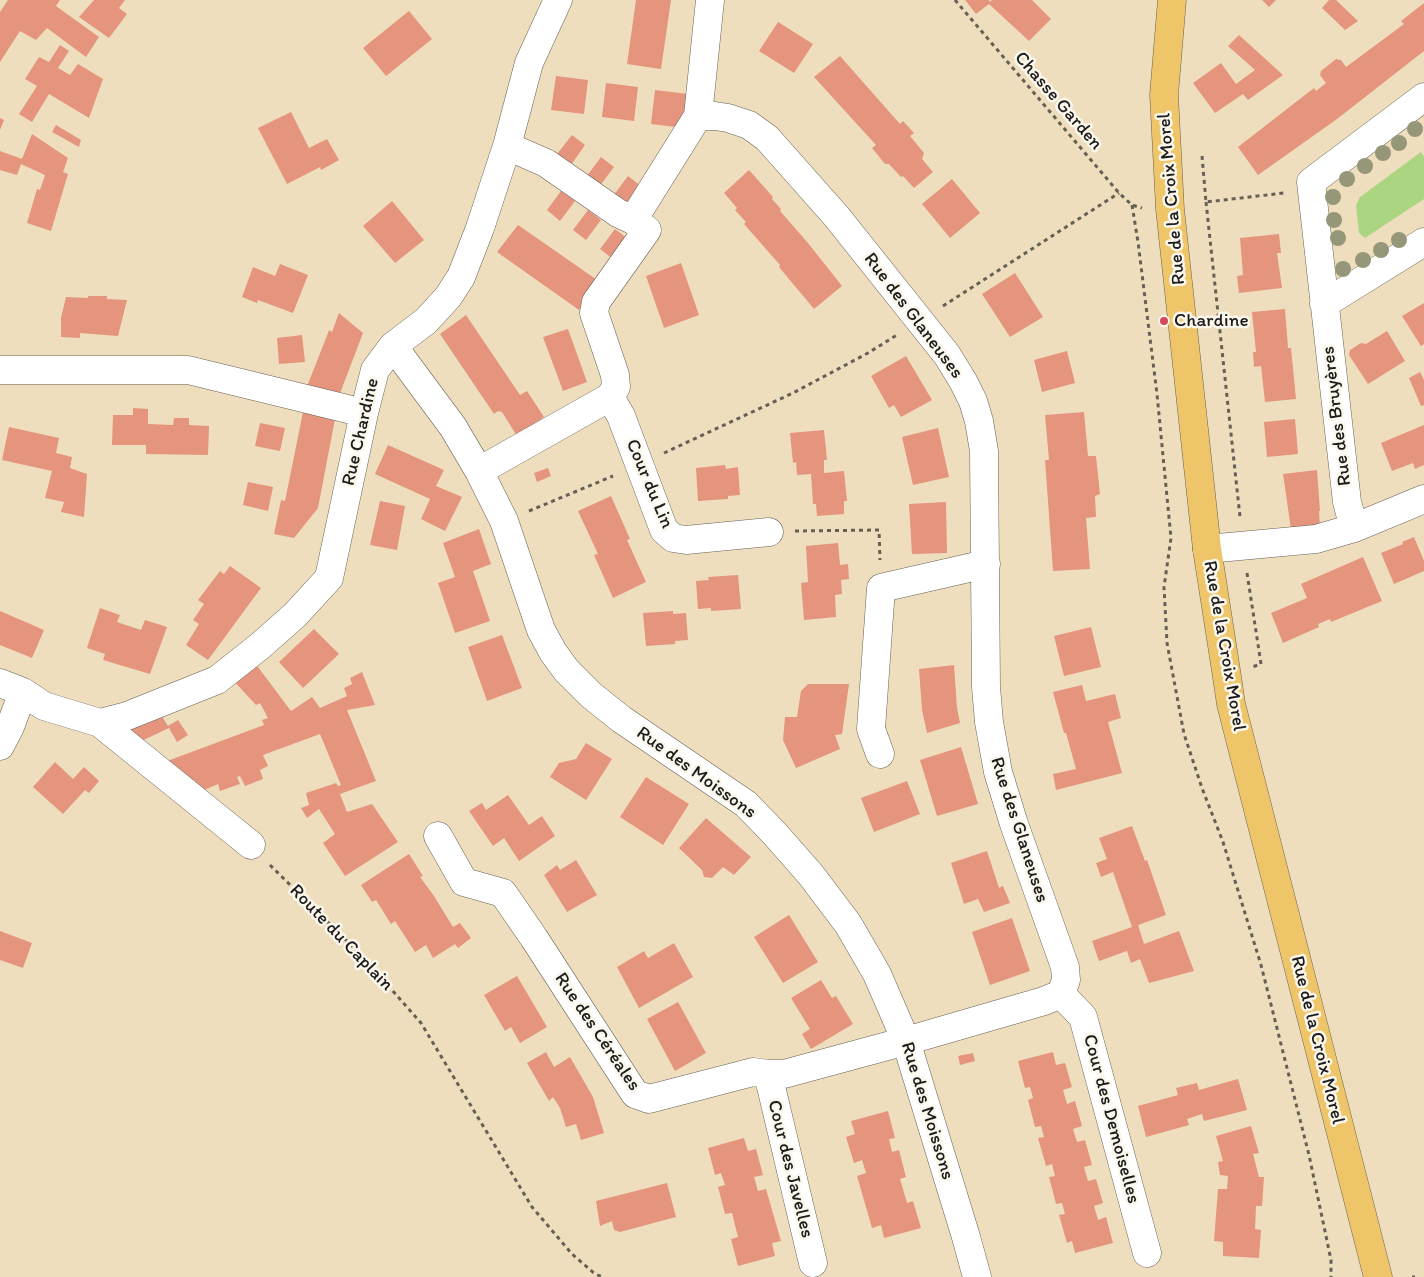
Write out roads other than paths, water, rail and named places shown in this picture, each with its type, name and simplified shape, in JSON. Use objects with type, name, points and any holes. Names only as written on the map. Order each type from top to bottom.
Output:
[{"type":"main road","name":"Rue de la Croix Morel","points":[[1172,0],[1164,95],[1170,209],[1208,549],[1231,704],[1378,1277]]},
{"type":"street","name":"Rue Chardine","points":[[100,723],[127,716],[217,680],[295,615],[329,578],[375,370],[393,346],[426,321],[448,297],[461,278],[507,146],[528,64],[558,0]]},
{"type":"street","points":[[633,220],[698,116],[710,0]]},
{"type":"street","name":"Rue des Bruyères","points":[[1354,528],[1348,502],[1311,182],[1424,97]]},
{"type":"street","name":"Rue des Glaneuses","points":[[698,116],[728,118],[749,125],[767,138],[837,217],[947,355],[973,401],[979,421],[984,451],[986,687],[989,722],[998,772],[1006,798],[1065,967],[1066,980],[1061,994]]},
{"type":"street","points":[[479,471],[610,397],[616,387],[615,375],[594,313],[596,302],[647,230],[633,220],[618,214],[546,163],[507,146]]},
{"type":"street","points":[[1324,304],[1424,242]]},
{"type":"street","name":"Rue des Moissons","points":[[393,346],[453,427],[479,471],[504,521],[541,630],[566,670],[591,695],[621,719],[746,804],[811,875],[848,924],[877,974],[906,1041],[977,1277]]},
{"type":"street","points":[[0,370],[188,370],[364,413]]},
{"type":"street","name":"Cour du Lin","points":[[610,397],[621,416],[664,530],[674,538],[686,540],[769,532]]},
{"type":"street","points":[[1208,549],[1316,539],[1354,528],[1424,499]]},
{"type":"street","points":[[880,754],[871,729],[881,588],[986,564]]},
{"type":"street","points":[[0,746],[10,727],[11,688],[44,706],[100,723],[251,845]]},
{"type":"street","name":"Rue des Céréales","points":[[438,836],[464,882],[503,893],[635,1094],[649,1098],[753,1072],[784,1074],[906,1041]]},
{"type":"street","points":[[906,1041],[1044,1001],[1061,994]]},
{"type":"street","name":"Cour des Demoiselles","points":[[1061,994],[1083,1016],[1146,1253]]},
{"type":"street","name":"Cour des Javelles","points":[[768,1074],[813,1263]]},
{"type":"place","name":"Chardine","points":[[1164,321]]}]
